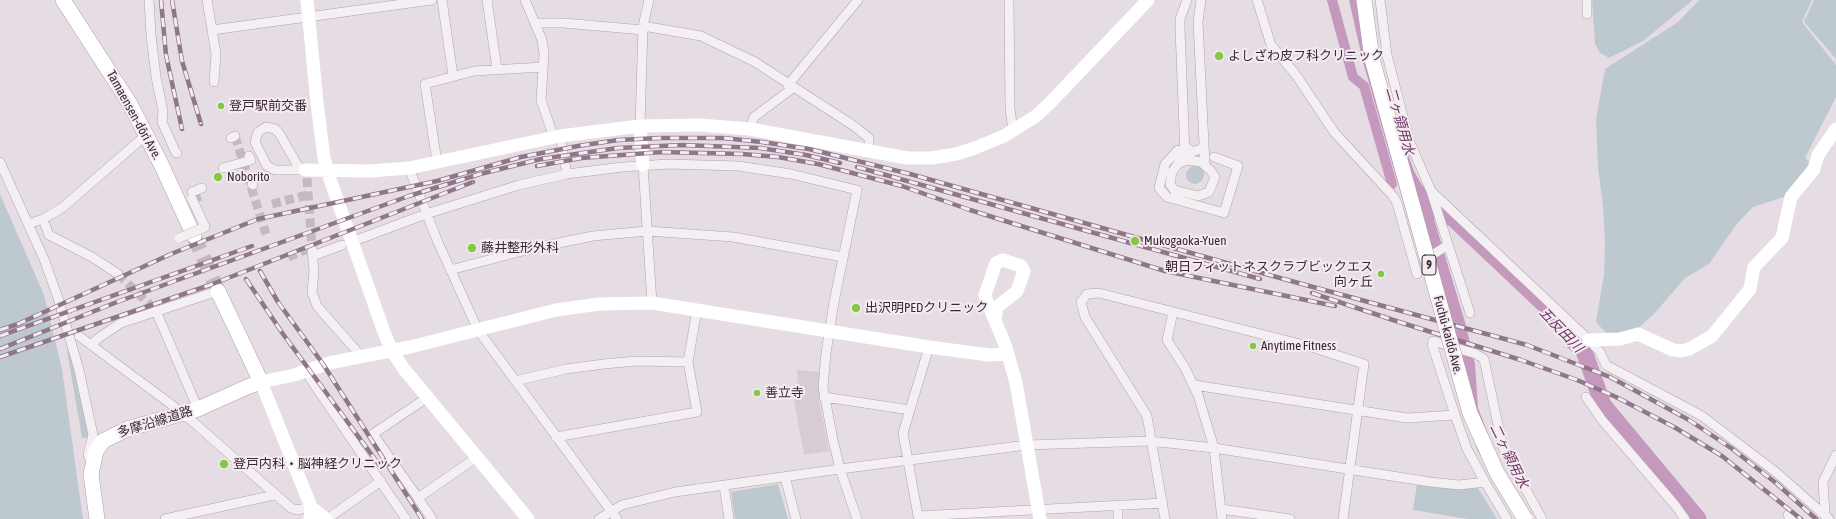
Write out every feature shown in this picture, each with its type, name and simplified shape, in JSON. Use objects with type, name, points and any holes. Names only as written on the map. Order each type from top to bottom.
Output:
[{"type":"main road","name":"Tamaensen-dōri Ave.","points":[[63,0],[116,81],[146,135],[197,234]]},
{"type":"main road","name":"Fuchū-kaidō Ave.","points":[[1364,0],[1372,60],[1463,392],[1482,443],[1497,473],[1525,519]]},
{"type":"main road","points":[[218,291],[261,382]]},
{"type":"main road","name":"多摩沿線道路","points":[[97,519],[91,474],[96,451],[106,438],[127,429],[191,412],[261,382]]},
{"type":"street","points":[[149,0],[151,35],[163,111],[162,122],[177,153]]},
{"type":"street","points":[[207,0],[216,54],[214,82]]},
{"type":"street","points":[[307,0],[317,103],[327,170],[347,243],[384,332],[392,350],[428,397],[528,519]]},
{"type":"street","points":[[212,30],[309,17],[380,4],[432,0]]},
{"type":"street","points":[[442,0],[453,76]]},
{"type":"street","points":[[487,0],[497,69]]},
{"type":"street","points":[[526,0],[536,23],[543,47],[541,100],[557,137],[567,174]]},
{"type":"street","points":[[649,0],[643,28],[640,126],[647,231],[652,271],[652,303]]},
{"type":"street","points":[[750,129],[754,117],[791,87],[858,0]]},
{"type":"street","points":[[1009,0],[1010,109],[1013,131]]},
{"type":"street","points":[[306,174],[298,166],[275,129],[266,127],[258,132],[255,142],[267,166],[275,170],[306,174],[327,170],[369,171],[409,168],[557,137],[640,126],[700,125],[750,129],[908,158],[932,158],[975,148],[1013,131],[1030,120],[1049,104],[1148,0]]},
{"type":"street","points":[[1180,163],[1194,161],[1205,165],[1215,177],[1209,192],[1198,196],[1174,190],[1170,184],[1172,172],[1180,163],[1185,154],[1181,148],[1180,19],[1187,0]]},
{"type":"street","points":[[1200,0],[1198,22],[1205,165]]},
{"type":"street","points":[[1256,0],[1272,45],[1296,75],[1334,132],[1393,196],[1397,203],[1417,268],[1446,246]]},
{"type":"street","points":[[1380,0],[1386,55],[1399,106],[1409,140],[1432,195],[1446,246],[1470,313]]},
{"type":"street","points":[[1587,0],[1587,14]]},
{"type":"street","points":[[536,23],[564,23],[643,28],[701,36],[755,62],[791,87],[854,126],[869,138],[869,151]]},
{"type":"street","points":[[437,162],[424,84],[474,71],[543,67]]},
{"type":"street","points":[[1589,340],[1620,339],[1638,334],[1673,350],[1681,352],[1689,350],[1712,336],[1750,288],[1754,266],[1782,238],[1791,197],[1814,168],[1818,155],[1836,129]]},
{"type":"street","points":[[28,224],[43,219],[62,208],[146,135]]},
{"type":"street","points":[[1181,148],[1192,152],[1201,149],[1204,145]]},
{"type":"street","points":[[1181,148],[1165,164],[1159,188],[1167,197],[1224,213],[1238,166],[1214,157]]},
{"type":"street","points":[[223,168],[251,160],[249,156]]},
{"type":"street","points":[[0,162],[28,224],[58,298],[79,370],[93,435],[88,454],[91,474]]},
{"type":"street","points":[[361,356],[316,306],[312,292],[313,253],[347,243],[426,214],[519,185],[567,174],[643,165],[692,164],[738,166],[791,174],[856,190],[824,366],[824,397],[840,469],[857,519]]},
{"type":"street","points":[[409,168],[426,214],[478,330],[618,519]]},
{"type":"street","points":[[197,234],[205,227],[192,196],[202,188]]},
{"type":"street","points":[[1432,195],[1589,340],[1600,352],[1606,365],[1702,416],[1777,473],[1827,517]]},
{"type":"street","points":[[43,219],[49,235],[92,257],[118,274]]},
{"type":"street","points":[[450,270],[534,248],[578,239],[617,233],[647,231],[733,237],[843,257]]},
{"type":"street","points":[[91,345],[97,339],[121,323],[218,291]]},
{"type":"street","points":[[1165,519],[1150,441],[1147,416],[1082,312],[1081,302],[1083,297],[1092,292],[1308,346],[1364,364],[1343,519]]},
{"type":"street","points":[[310,513],[261,382],[305,371],[323,364],[392,350],[556,310],[599,304],[652,303],[929,347],[988,355],[1008,354]]},
{"type":"street","points":[[556,437],[696,412],[688,362],[696,309]]},
{"type":"street","points":[[156,311],[191,412]]},
{"type":"street","points":[[1173,312],[1167,340],[1194,385],[1214,448],[1222,519]]},
{"type":"street","points":[[995,320],[1008,354],[1016,383],[1039,514]]},
{"type":"street","points":[[79,336],[191,412],[274,495],[291,508],[326,519],[381,481]]},
{"type":"street","points":[[1507,519],[1467,449],[1454,415],[1432,344],[1433,341],[1476,354],[1484,359],[1503,448],[1542,519]]},
{"type":"street","points":[[929,347],[903,433],[918,516],[1039,514],[1163,503]]},
{"type":"street","points":[[515,381],[566,370],[604,364],[636,361],[688,362]]},
{"type":"street","points":[[305,371],[406,519]]},
{"type":"street","points":[[1194,385],[1407,418],[1454,415]]},
{"type":"street","points":[[428,397],[373,434],[432,519]]},
{"type":"street","points":[[824,397],[910,410]]},
{"type":"street","points":[[1586,397],[1602,420],[1675,505],[1685,519]]},
{"type":"street","points":[[599,519],[611,510],[648,498],[840,469],[1027,445],[1150,441],[1214,448],[1459,485],[1485,482]]},
{"type":"street","points":[[1827,517],[1822,482],[1836,455]]},
{"type":"street","points":[[418,498],[477,457]]},
{"type":"street","points":[[785,477],[796,519]]},
{"type":"street","points":[[724,486],[729,519]]},
{"type":"street","points":[[165,519],[274,495]]},
{"type":"street","points":[[1118,506],[1118,519]]},
{"type":"street","points":[[1222,509],[1290,519]]},
{"type":"shaded area","points":[[1592,0],[1693,0],[1643,41],[1609,58],[1600,53],[1595,44]]},
{"type":"shaded area","points":[[1699,0],[1812,0],[1802,22],[1836,65],[1836,97],[1805,158],[1811,163],[1793,188],[1784,197],[1753,207],[1736,225],[1709,264],[1685,278],[1654,314],[1637,329],[1608,335],[1596,322],[1604,274],[1605,243],[1603,206],[1598,168],[1596,119],[1605,69],[1678,22]]},
{"type":"shaded area","points":[[1814,0],[1836,0],[1836,59],[1804,22]]},
{"type":"shaded area","points":[[1195,166],[1201,169],[1204,175],[1201,181],[1195,184],[1189,181],[1186,175],[1189,169]]},
{"type":"shaded area","points":[[0,194],[44,295],[62,369],[83,519],[0,519]]},
{"type":"shaded area","points":[[71,350],[90,437],[82,438],[67,351]]},
{"type":"shaded area","points":[[797,370],[819,372],[819,401],[829,451],[804,455],[794,400],[798,397]]},
{"type":"shaded area","points":[[778,484],[788,519],[735,519],[731,492]]},
{"type":"shaded area","points":[[1417,484],[1460,489],[1478,488],[1497,519],[1467,519],[1413,510]]},
{"type":"water","points":[[1349,0],[1362,0],[1394,115],[1414,171],[1422,185],[1591,349],[1596,362],[1580,356],[1576,346],[1449,226],[1434,219],[1465,322],[1475,364],[1478,408],[1499,462],[1533,519],[1517,519],[1478,451],[1463,410],[1363,62]]},
{"type":"waterway","points":[[1332,0],[1353,77],[1364,86],[1392,184]]},
{"type":"waterway","name":"五反田川","points":[[1572,340],[1584,351],[1603,405],[1698,519]]},
{"type":"waterway","name":"五反田川","points":[[1620,424],[1621,433]]},
{"type":"tunnel","points":[[235,136],[266,234]]},
{"type":"tunnel","points":[[307,178],[312,249]]},
{"type":"tunnel","points":[[192,199],[201,196],[198,189]]},
{"type":"tunnel","points":[[272,204],[307,195]]},
{"type":"tunnel","points":[[194,236],[218,291]]},
{"type":"tunnel","points":[[288,257],[312,247]]},
{"type":"tunnel","points":[[118,274],[156,311]]},
{"type":"railway","points":[[161,0],[166,55],[182,129]]},
{"type":"railway","points":[[172,0],[182,61],[201,124]]},
{"type":"railway","points":[[0,330],[18,324],[171,254],[258,219],[437,181],[521,157],[578,146],[618,140],[661,138],[723,138],[762,142],[809,149],[910,174],[1280,278],[1527,345],[1610,377],[1689,420],[1731,448],[1776,483],[1816,519]]},
{"type":"railway","points":[[0,349],[117,302],[409,196],[480,174],[541,159],[618,148],[682,145],[760,148],[806,155],[840,163]]},
{"type":"railway","points":[[537,166],[581,158],[662,152],[742,154],[778,157],[818,164],[902,186],[970,210],[1165,271],[1335,306]]},
{"type":"railway","points":[[857,167],[1260,279]]},
{"type":"railway","points":[[0,357],[210,285],[473,182]]},
{"type":"railway","points":[[0,336],[252,246]]},
{"type":"railway","points":[[260,271],[278,302],[323,364],[422,519]]},
{"type":"railway","points":[[246,279],[283,334],[380,466]]},
{"type":"railway","points":[[1312,293],[1521,360],[1577,380],[1616,397],[1674,427],[1722,456],[1801,519]]},
{"type":"place","name":"よしざわ皮フ科クリニック","points":[[1219,56]]},
{"type":"place","name":"登戸駅前交番","points":[[221,106]]},
{"type":"place","name":"Noborito","points":[[218,177]]},
{"type":"place","name":"Mukogaoka-Yuen","points":[[1135,241]]},
{"type":"place","name":"藤井整形外科","points":[[472,248]]},
{"type":"place","name":"朝日フィットネスクラブビックエス 向ヶ丘","points":[[1381,274]]},
{"type":"place","name":"出沢明PEDクリニック","points":[[856,308]]},
{"type":"place","name":"Anytime Fitness","points":[[1253,346]]},
{"type":"place","name":"善立寺","points":[[757,393]]},
{"type":"place","name":"登戸内科・脳神経クリニック","points":[[224,464]]},
{"type":"water label","name":"二ヶ領用水","points":[[1400,121]]},
{"type":"water label","name":"二ヶ領用水","points":[[1509,456]]}]
